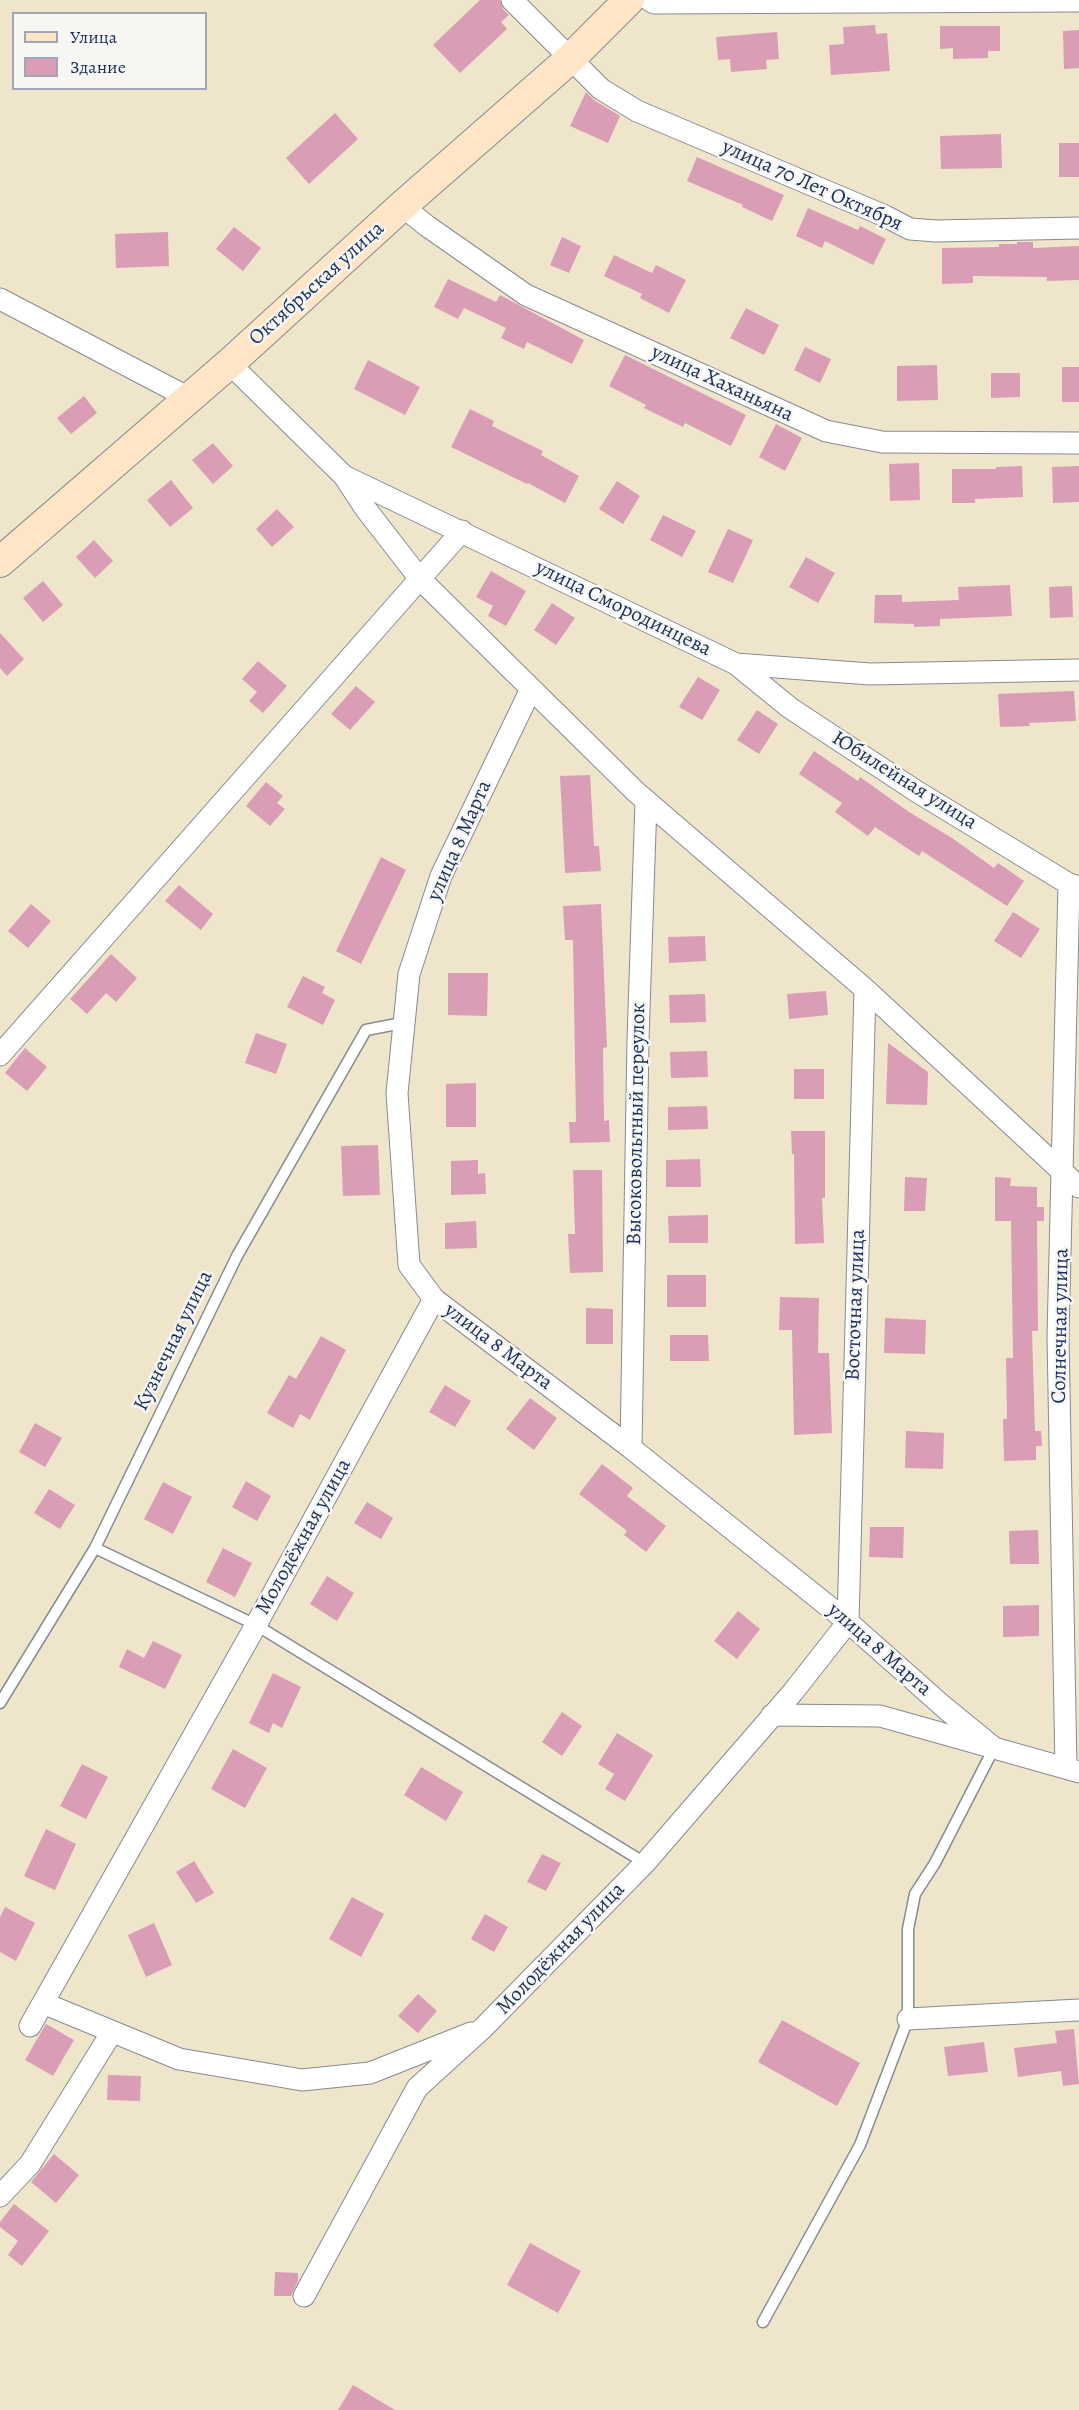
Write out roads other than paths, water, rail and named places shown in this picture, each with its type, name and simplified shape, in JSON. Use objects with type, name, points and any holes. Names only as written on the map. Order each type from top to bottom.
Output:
[{"type":"street","points":[[512,0],[571,58]]},
{"type":"street","name":"Октябрьская улица","points":[[0,562],[229,363],[402,206],[571,58],[629,0]]},
{"type":"street","points":[[649,0],[654,3],[1079,1]]},
{"type":"street","name":"улица 70 Лет Октября","points":[[571,58],[601,89],[637,111],[885,216],[910,229],[936,231],[1079,228]]},
{"type":"street","name":"улица Хаханьяна","points":[[402,206],[526,295],[826,431],[882,442],[1079,443]]},
{"type":"street","points":[[0,299],[189,398]]},
{"type":"street","name":"улица Смородинцева","points":[[229,363],[344,476],[736,664],[870,674],[1079,670]]},
{"type":"street","points":[[344,476],[365,508],[420,579],[646,801],[865,989],[1071,1180]]},
{"type":"street","points":[[0,1054],[462,531]]},
{"type":"street","name":"Юбилейная улица","points":[[736,664],[790,708],[916,791],[1074,885]]},
{"type":"street","name":"улица 8 Марта","points":[[531,689],[441,876],[409,974],[402,1023],[397,1093],[409,1265],[434,1299],[631,1448],[848,1622],[994,1748],[1072,1770]]},
{"type":"street","name":"Высоковольтный переулок","points":[[631,1448],[638,1040],[646,801]]},
{"type":"street","name":"Солнечная улица","points":[[1072,1770],[1058,1336],[1071,1180],[1074,885]]},
{"type":"street","name":"Восточная улица","points":[[848,1622],[865,989]]},
{"type":"street","name":"Молодёжная улица","points":[[30,2026],[256,1625],[434,1299]]},
{"type":"street","name":"Молодёжная улица","points":[[304,2296],[417,2088],[483,2028],[645,1863],[848,1622]]},
{"type":"street","points":[[772,1715],[880,1716],[994,1748]]},
{"type":"street","points":[[43,2003],[179,2059],[302,2080],[370,2073],[483,2028]]},
{"type":"street","points":[[908,2019],[1079,2010]]},
{"type":"street","points":[[0,2196],[30,2164],[112,2032]]},
{"type":"lane","name":"Кузнечная улица","points":[[0,1703],[95,1548],[237,1256],[366,1030],[402,1023]]},
{"type":"lane","points":[[95,1548],[256,1625],[645,1863]]},
{"type":"lane","points":[[763,2322],[860,2145],[908,2019],[908,1929],[915,1894],[935,1863],[994,1748]]}]
